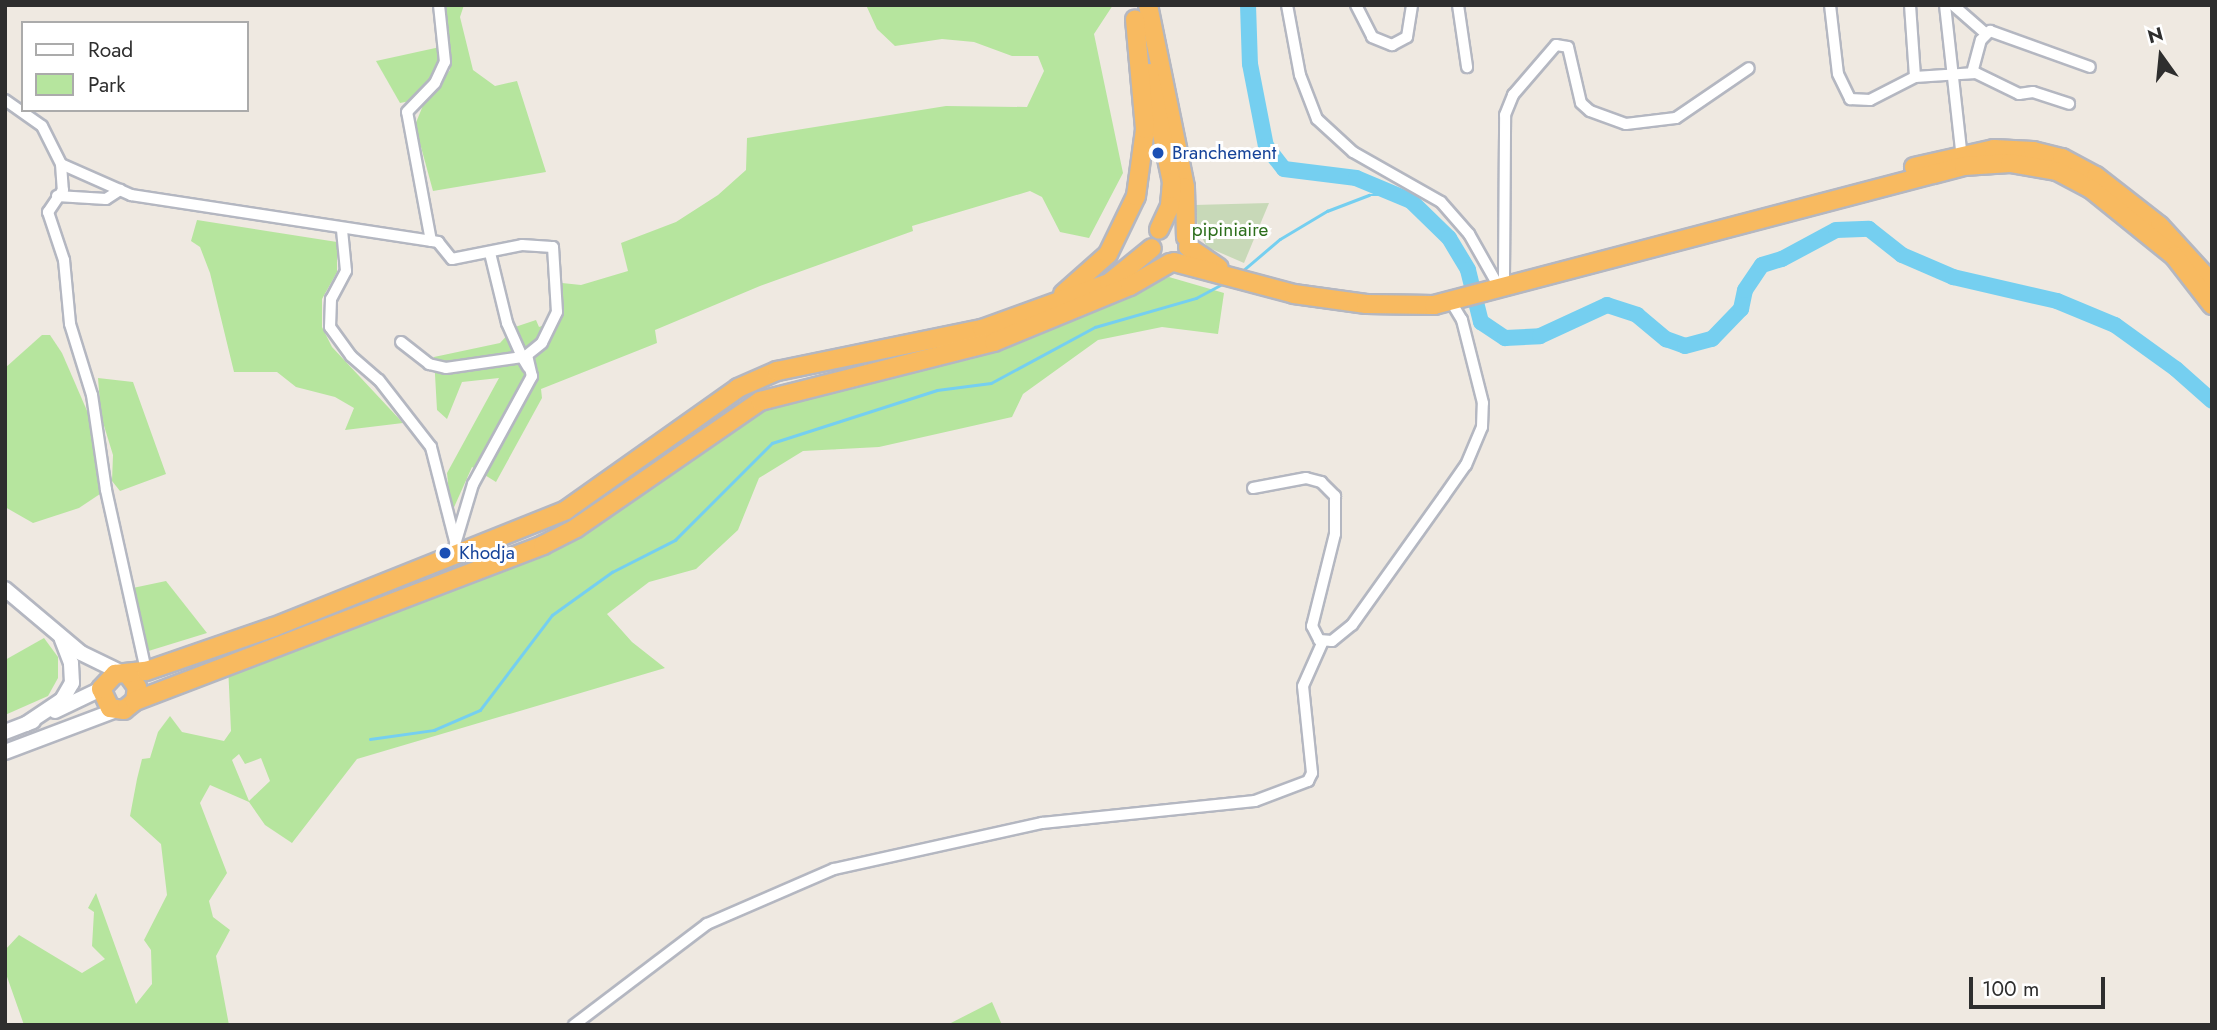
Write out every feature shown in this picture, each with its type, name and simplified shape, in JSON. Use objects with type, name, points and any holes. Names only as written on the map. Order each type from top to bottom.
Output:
[{"type":"highway","points":[[1134,12],[1172,182],[1170,206],[1152,248],[1109,283],[1036,310],[940,340],[777,371],[738,388],[566,510],[453,550],[363,595],[102,686],[104,703],[116,710],[543,545],[576,528],[760,401],[994,342],[1130,286],[1172,262],[1187,242],[1185,187],[1148,5]]},
{"type":"highway","points":[[1036,310],[1099,266],[1131,212],[1140,180],[1145,129],[1134,12]]},
{"type":"highway","points":[[1152,248],[1158,259],[1246,280],[1370,294],[1458,297],[1494,282],[1962,160],[2022,150],[2074,164],[2160,226],[2212,283]]},
{"type":"highway","points":[[1962,160],[2026,164],[2071,177],[2112,203],[2165,247],[2212,305]]},
{"type":"highway","points":[[1159,230],[1171,226],[1222,274]]},
{"type":"highway","points":[[132,674],[137,687],[135,701]]},
{"type":"main road","points":[[5,589],[81,653],[132,674]]},
{"type":"main road","points":[[26,724],[62,700],[72,683],[71,663],[61,637]]},
{"type":"main road","points":[[5,732],[102,686],[81,653]]},
{"type":"main road","points":[[5,752],[116,710]]},
{"type":"street","points":[[431,241],[407,112],[435,83],[445,62],[439,5]]},
{"type":"street","points":[[1287,5],[1300,75],[1317,119],[1353,152],[1441,202],[1469,234],[1494,282]]},
{"type":"street","points":[[1356,5],[1372,37],[1392,46],[1407,37],[1412,5]]},
{"type":"street","points":[[1458,5],[1467,67]]},
{"type":"street","points":[[1830,5],[1838,74],[1850,99],[1870,100],[1914,77],[1972,73],[1996,80],[2019,94],[2033,92],[2069,104]]},
{"type":"street","points":[[1910,5],[1914,77]]},
{"type":"street","points":[[1945,5],[1962,160]]},
{"type":"street","points":[[1953,5],[1985,33],[1998,31],[2091,67]]},
{"type":"street","points":[[1972,73],[1985,33]]},
{"type":"street","points":[[1494,282],[1505,115],[1513,95],[1556,45],[1568,47],[1581,103],[1590,111],[1626,124],[1676,118],[1749,68]]},
{"type":"street","points":[[5,100],[21,111]]},
{"type":"street","points":[[23,112],[42,125],[61,164],[62,190],[48,207],[50,221],[64,260],[70,324],[93,395],[132,674]]},
{"type":"street","points":[[61,164],[120,190],[342,230],[438,242],[452,259],[539,243],[553,247],[557,312],[542,343],[527,355],[532,376],[473,484],[453,550]]},
{"type":"street","points":[[57,196],[106,199],[120,190]]},
{"type":"street","points":[[342,230],[346,271],[331,299],[330,327],[351,356],[379,380],[431,447],[453,550]]},
{"type":"street","points":[[490,253],[508,323],[532,376]]},
{"type":"street","points":[[1323,641],[1340,637],[1352,625],[1465,465],[1482,427],[1483,403],[1458,297]]},
{"type":"street","points":[[401,342],[429,364],[446,368],[522,357]]},
{"type":"street","points":[[1253,488],[1306,478],[1321,482],[1335,496],[1335,534],[1312,626],[1323,641]]},
{"type":"street","points":[[574,1025],[707,924],[834,869],[1042,823],[1255,802],[1308,781],[1312,773],[1304,727],[1303,686],[1323,641]]},
{"type":"green space","points":[[442,5],[464,5],[460,17],[473,70],[495,86],[517,81],[546,172],[433,191],[415,125],[424,103],[450,70]]},
{"type":"green space","points":[[866,5],[1113,5],[1094,34],[1123,173],[1089,238],[1060,232],[1042,197],[1030,191],[912,226],[913,231],[760,286],[655,330],[657,343],[541,389],[542,398],[496,482],[472,467],[451,514],[447,473],[499,378],[462,382],[447,419],[437,410],[434,357],[500,343],[515,327],[536,320],[539,327],[561,319],[562,283],[581,285],[628,271],[621,243],[676,222],[718,195],[746,170],[747,138],[946,106],[1027,107],[1044,71],[1038,56],[1012,56],[974,42],[942,39],[895,46],[877,29]]},
{"type":"green space","points":[[440,47],[440,64],[432,82],[410,101],[400,103],[376,61]]},
{"type":"green space","name":"pipiniaire","points":[[1269,203],[1244,263],[1207,247],[1199,232],[1194,205]]},
{"type":"green space","points":[[197,220],[337,242],[337,272],[322,299],[322,327],[332,347],[403,423],[345,430],[354,408],[335,397],[296,387],[277,372],[234,372],[210,273],[200,247],[191,241]]},
{"type":"green space","points":[[1169,277],[1224,293],[1218,334],[1162,327],[1098,340],[1023,394],[1012,417],[879,447],[803,451],[759,478],[738,530],[696,569],[649,582],[607,614],[632,642],[665,668],[357,759],[292,843],[265,825],[249,802],[210,785],[200,803],[227,873],[209,901],[213,917],[230,930],[216,956],[229,1025],[24,1025],[5,971],[5,950],[19,935],[82,973],[105,959],[92,946],[94,912],[88,908],[96,893],[136,1004],[152,984],[151,950],[144,940],[167,895],[161,844],[130,816],[137,779],[142,759],[150,758],[158,732],[170,716],[182,732],[224,741],[231,731],[228,665],[543,545],[760,405],[972,359]],"holes":[[[239,754],[245,764],[261,758],[270,781],[249,801],[232,760]]]},
{"type":"green space","points":[[42,335],[50,335],[62,353],[91,420],[106,490],[79,508],[33,523],[5,507],[5,368]]},
{"type":"green space","points":[[98,378],[133,382],[166,474],[120,491],[112,481],[113,455],[101,416]]},
{"type":"green space","points":[[166,581],[207,633],[142,653],[128,589]]},
{"type":"green space","points":[[44,638],[58,657],[58,678],[48,696],[5,715],[5,660]]},
{"type":"green space","points":[[992,1002],[1002,1025],[947,1025]]},
{"type":"waterway","points":[[1248,5],[1250,64],[1266,146],[1284,169],[1356,178],[1411,201],[1449,238],[1468,270],[1481,322],[1505,338],[1540,336],[1607,305],[1637,315],[1666,339],[1685,346],[1712,339],[1741,309],[1745,290],[1762,265],[1782,259],[1836,230],[1869,229],[1902,255],[1953,277],[2057,301],[2115,325],[2176,369],[2212,401]]},
{"type":"waterway","points":[[1240,273],[1280,239],[1327,211],[1369,195],[1388,195]]},
{"type":"waterway","points":[[370,739],[434,730],[480,710],[552,615],[612,572],[675,540],[772,443],[937,390],[991,383],[1095,327],[1196,298],[1226,282]]},
{"type":"place","name":"Branchement","points":[[1158,153]]},
{"type":"place","name":"Khodja","points":[[445,553]]}]
